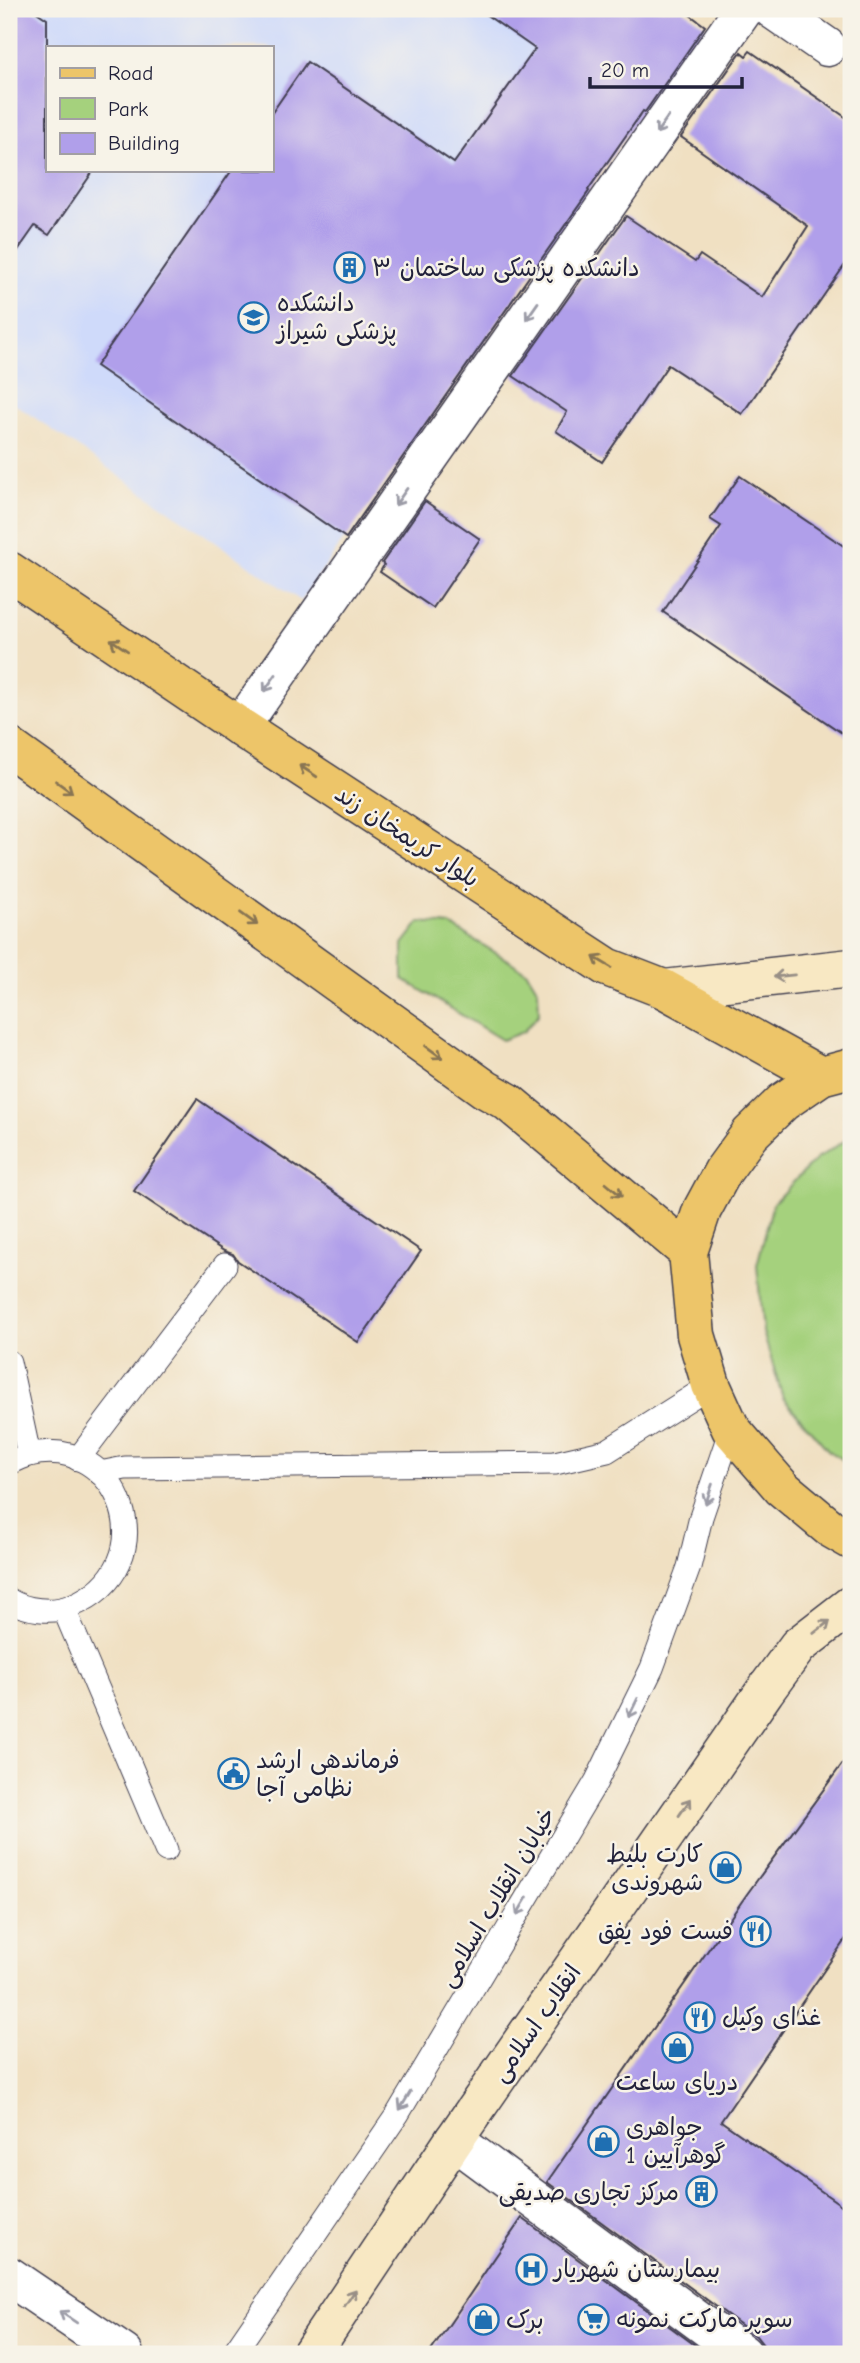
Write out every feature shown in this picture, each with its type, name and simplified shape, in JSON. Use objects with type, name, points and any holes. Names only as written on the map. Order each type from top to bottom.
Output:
[{"type":"main road","name":"بلوار کریمخان زند","points":[[9,571],[240,727],[607,967],[664,989],[836,1072]]},
{"type":"main road","points":[[9,747],[485,1089],[508,1102],[688,1252]]},
{"type":"main road","points":[[664,989],[851,968]]},
{"type":"main road","points":[[836,1072],[783,1102],[743,1143],[723,1171],[702,1210],[688,1252],[696,1335],[711,1385],[732,1429],[782,1488],[830,1528],[851,1540]]},
{"type":"main road","name":"انقلاب اسلامی","points":[[311,2354],[454,2140],[798,1646],[851,1605]]},
{"type":"street","points":[[240,727],[744,9]]},
{"type":"street","points":[[772,9],[827,47]]},
{"type":"street","points":[[454,2140],[743,2354]]},
{"type":"street","points":[[9,2276],[124,2354]]},
{"type":"lane","points":[[78,1459],[225,1265]]},
{"type":"lane","points":[[9,1362],[19,1459],[55,1453],[78,1459],[100,1473],[115,1491],[124,1514],[126,1539],[120,1563],[106,1583],[87,1600],[64,1609],[40,1610],[9,1600]]},
{"type":"lane","points":[[100,1473],[125,1468],[555,1463],[607,1451],[711,1385]]},
{"type":"lane","name":"خیابان انقلاب اسلامی","points":[[233,2354],[397,2115],[596,1782],[652,1668],[689,1567],[701,1517],[732,1429]]},
{"type":"lane","points":[[64,1609],[166,1850]]},
{"type":"shaded area","name":"دانشکده پزشکی شیراز","points":[[9,9],[682,9],[706,26],[622,140],[301,601],[9,400]]},
{"type":"green space","points":[[420,922],[450,925],[527,972],[538,990],[539,1014],[523,1032],[502,1040],[403,979],[403,944]]},
{"type":"green space","points":[[851,1137],[851,1466],[828,1450],[783,1398],[763,1332],[757,1265],[773,1203],[816,1159]]},
{"type":"building","points":[[9,9],[32,9],[47,19],[46,172],[93,172],[49,235],[35,226],[9,263]]},
{"type":"building","name":"دانشکده پزشکی ساختمان ۳","points":[[478,9],[682,9],[705,26],[346,538],[96,366],[231,172],[273,172],[273,111],[307,62],[454,163],[535,49]]},
{"type":"building","points":[[750,51],[851,121],[851,256],[742,414],[668,365],[602,462],[556,431],[567,412],[513,376],[626,216],[695,262],[700,255],[762,297],[808,226],[681,137],[741,52],[746,56]]},
{"type":"building","points":[[740,476],[851,551],[851,739],[663,612],[721,526],[710,519]]},
{"type":"building","points":[[425,501],[480,539],[433,608],[380,572],[384,565],[382,563]]},
{"type":"building","points":[[197,1099],[421,1251],[358,1342],[238,1261],[233,1254],[224,1251],[134,1191]]},
{"type":"building","points":[[851,1752],[851,1931],[721,2121],[851,2212],[851,2354],[764,2354],[763,2345],[756,2336],[547,2182],[747,1894]]},
{"type":"building","name":"بیمارستان شهریار","points":[[522,2218],[707,2354],[429,2354]]},
{"type":"place","name":"دانشکده پزشکی ساختمان ۳","points":[[349,268]]},
{"type":"place","name":"دانشکده پزشکی شیراز","points":[[254,317]]},
{"type":"place","name":"فرماندهی ارشد نظامی آجا","points":[[233,1774]]},
{"type":"place","name":"کارت بلیط شهروندی","points":[[726,1868]]},
{"type":"place","name":"فست فود یفق","points":[[756,1931]]},
{"type":"place","name":"غذای وکیل","points":[[699,2017]]},
{"type":"place","name":"دریای ساعت","points":[[677,2048]]},
{"type":"place","name":"جواهری گوهرآیین 1","points":[[603,2141]]},
{"type":"place","name":"مرکز تجاری صدیقی","points":[[702,2192]]},
{"type":"place","name":"بیمارستان شهریار","points":[[531,2269]]},
{"type":"place","name":"سوپر مارکت نمونه","points":[[593,2319]]},
{"type":"place","name":"برک","points":[[483,2320]]}]
